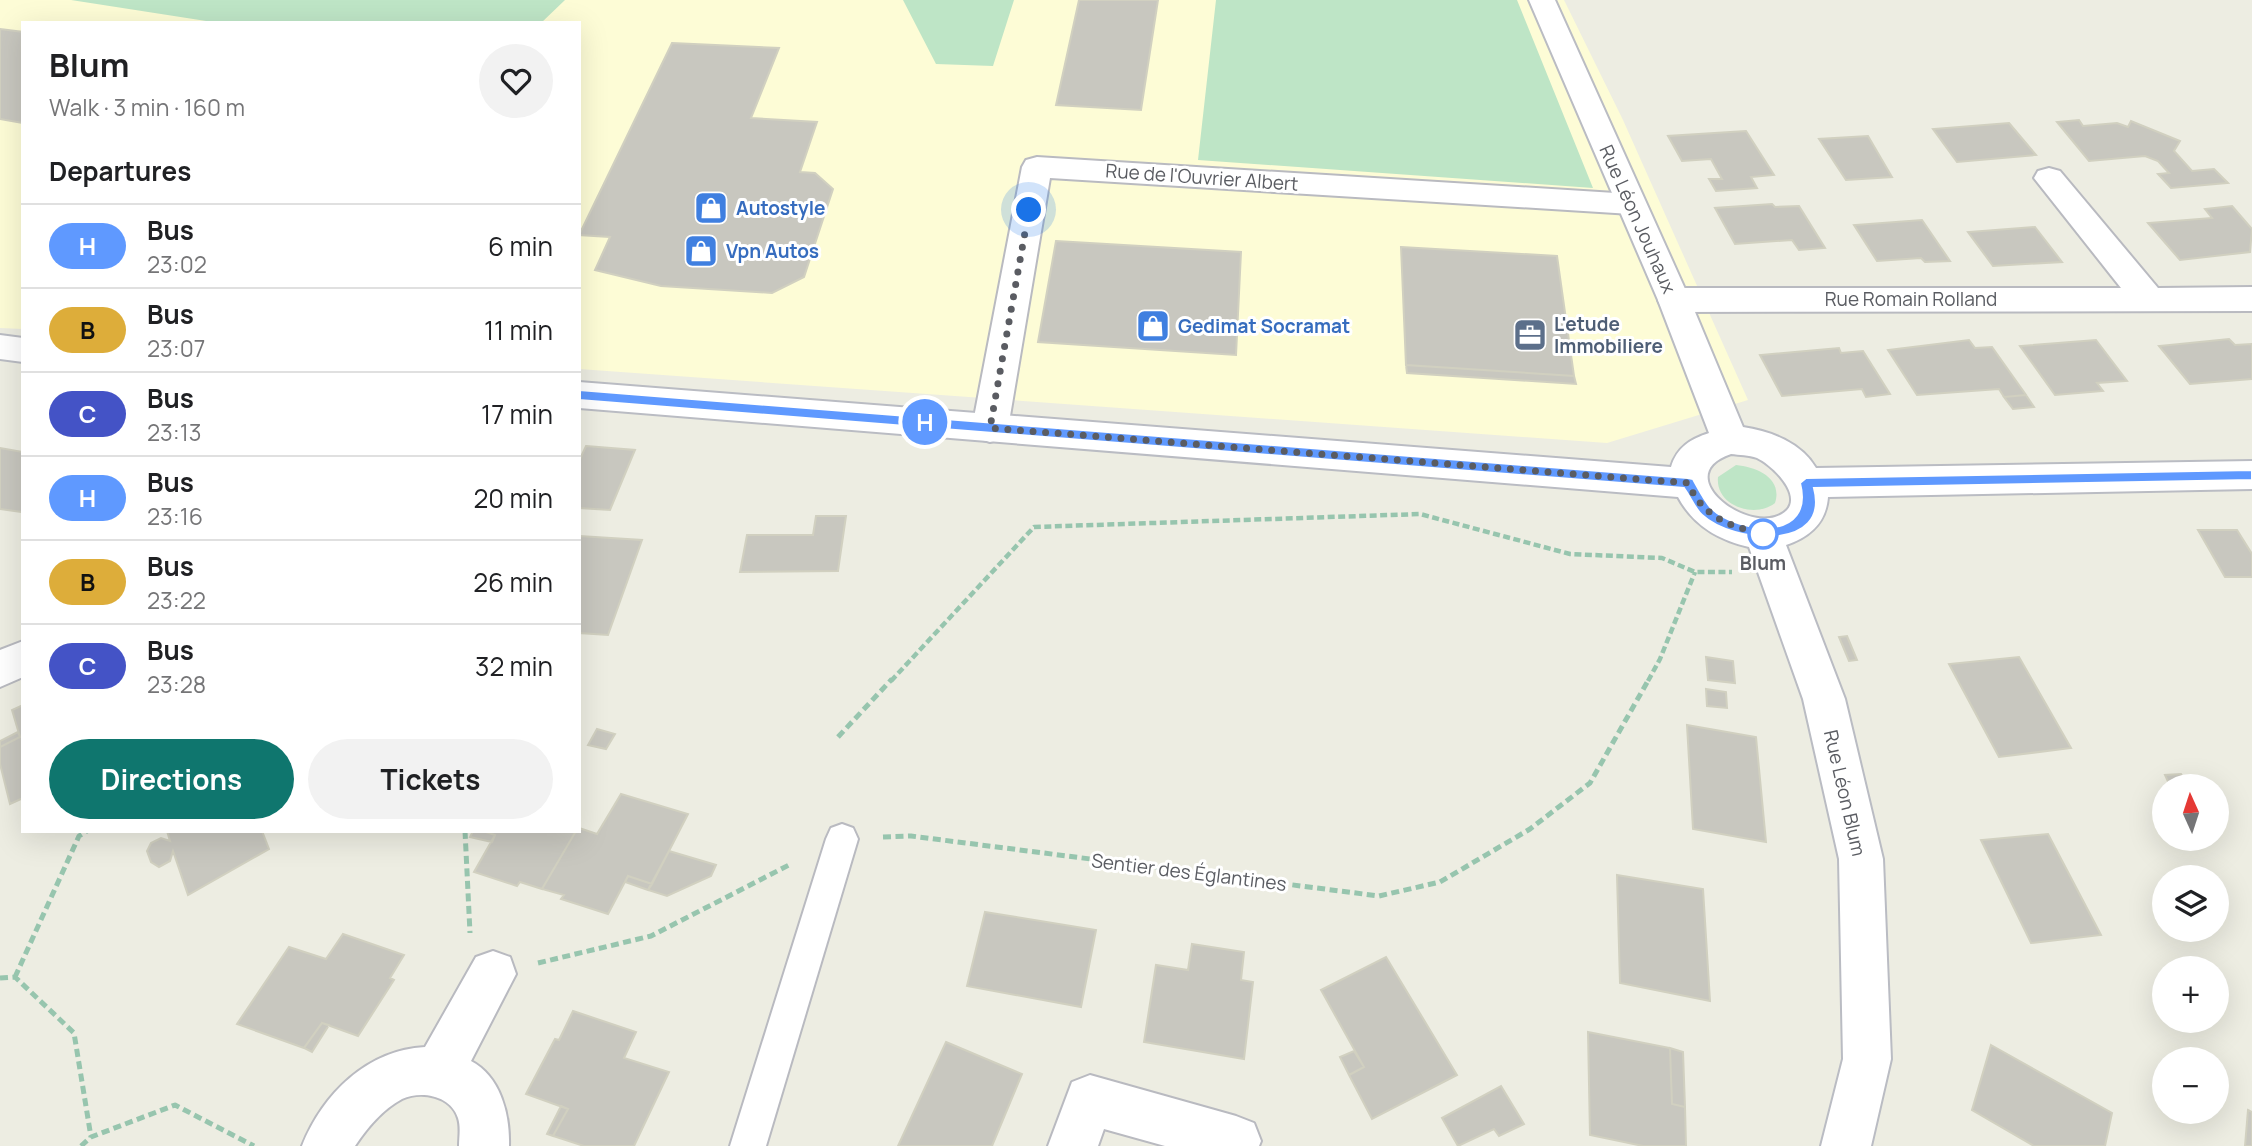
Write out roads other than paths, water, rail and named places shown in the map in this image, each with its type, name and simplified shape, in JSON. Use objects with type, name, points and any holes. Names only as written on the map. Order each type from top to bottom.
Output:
[{"type":"street","name":"Rue Léon Jouhaux","points":[[1542,0],[1674,300],[1730,440]]},
{"type":"street","name":"Rue de l'Ouvrier Albert","points":[[990,428],[1037,166],[1632,204]]},
{"type":"street","points":[[2049,178],[2148,298]]},
{"type":"street","name":"Rue Romain Rolland","points":[[1674,300],[2252,299]]},
{"type":"street","points":[[0,347],[21,349]]},
{"type":"street","points":[[581,395],[1688,483]]},
{"type":"street","points":[[1730,440],[1767,447],[1797,469],[1806,483],[1810,499],[1807,513],[1797,524],[1782,531],[1763,534],[1743,530],[1707,512],[1688,483],[1687,470],[1701,449],[1730,440]]},
{"type":"street","points":[[1806,483],[2252,475]]},
{"type":"street","name":"Rue Léon Blum","points":[[1763,534],[1824,699],[1861,859],[1867,1059],[1846,1146]]},
{"type":"street","points":[[0,669],[21,659]]},
{"type":"street","points":[[438,1072],[493,974]]},
{"type":"street","points":[[327,1146],[339,1123],[354,1107],[386,1081],[413,1072],[438,1072],[460,1079],[475,1095],[484,1117],[484,1146]]},
{"type":"street","points":[[1073,1146],[1090,1100],[1236,1141]]},
{"type":"lane","points":[[748,1146],[842,839]]},
{"type":"place","name":"Autostyle","points":[[711,208]]},
{"type":"place","name":"Vpn Autos","points":[[701,251]]},
{"type":"place","name":"Gedimat Socramat","points":[[1153,326]]},
{"type":"place","name":"L'etude Immobiliere","points":[[1530,335]]},
{"type":"place","name":"Blum","points":[[1763,534]]}]
